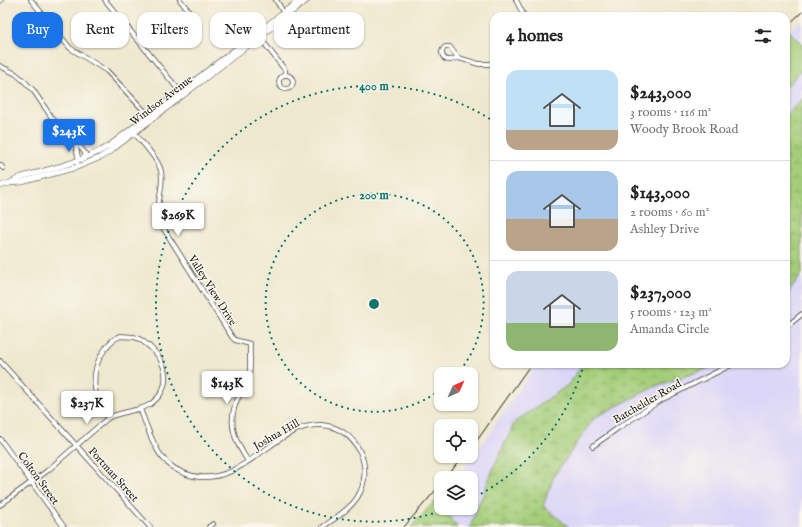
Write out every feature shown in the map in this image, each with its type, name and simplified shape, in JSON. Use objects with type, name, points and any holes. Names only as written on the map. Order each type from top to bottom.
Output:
[{"type":"main road","name":"Windsor Avenue","points":[[288,12],[300,0]]},
{"type":"main road","name":"Windsor Avenue","points":[[290,12],[308,0]]},
{"type":"main road","name":"Windsor Avenue","points":[[0,186],[22,182],[109,152],[133,131],[241,48]]},
{"type":"street","points":[[31,0],[70,48],[107,72],[151,118]]},
{"type":"street","points":[[105,0],[182,94]]},
{"type":"street","points":[[180,0],[188,10]]},
{"type":"street","points":[[276,0],[283,12]]},
{"type":"street","points":[[516,0],[522,12]]},
{"type":"street","points":[[266,46],[286,75]]},
{"type":"street","points":[[458,58],[479,64],[490,64]]},
{"type":"street","points":[[0,66],[16,74],[33,90],[52,118],[81,148],[86,161]]},
{"type":"street","name":"Valley View Drive","points":[[133,131],[161,170],[157,209],[160,223],[232,337],[235,340],[250,344],[250,376],[236,402],[232,415],[234,437],[239,449],[248,461]]},
{"type":"street","points":[[75,142],[77,164]]},
{"type":"street","points":[[790,324],[802,314]]},
{"type":"street","points":[[0,505],[47,471],[108,418],[116,414],[150,405],[163,391],[166,382],[162,361],[144,342],[134,337],[117,337],[102,354],[96,367],[94,382],[95,394],[98,403],[108,418]]},
{"type":"street","name":"Portman Street","points":[[0,361],[150,527]]},
{"type":"street","name":"Batchelder Road","points":[[593,446],[630,419],[661,400],[725,368]]},
{"type":"street","name":"Joshua Hill","points":[[140,408],[154,445],[164,460],[176,469],[192,476],[215,477],[233,471],[291,433],[307,426],[321,425],[332,427],[342,432],[351,439],[363,458],[365,469],[364,482],[354,503],[323,527]]},
{"type":"street","name":"Colton Street","points":[[0,439],[64,527]]},
{"type":"street","points":[[209,527],[214,524]]},
{"type":"shaded area","points":[[802,20],[802,527],[457,527],[448,515],[478,515],[478,471],[461,471],[467,463],[478,463],[478,449],[534,368],[790,368],[790,30]]},
{"type":"green space","points":[[790,32],[802,43],[802,69],[790,82]]},
{"type":"green space","points":[[802,99],[802,274],[790,290],[790,111]]},
{"type":"green space","points":[[580,368],[709,368],[656,386],[594,418],[554,476],[543,506],[569,527],[470,527],[475,515],[478,515],[478,507],[495,464],[515,422],[568,385]]},
{"type":"green space","points":[[434,502],[434,515],[448,515],[457,527],[411,527]]},
{"type":"railway","points":[[790,23],[802,12]]},
{"type":"railway","points":[[478,439],[528,368]]},
{"type":"railway","points":[[451,471],[458,463]]},
{"type":"railway","points":[[404,527],[434,492]]}]
